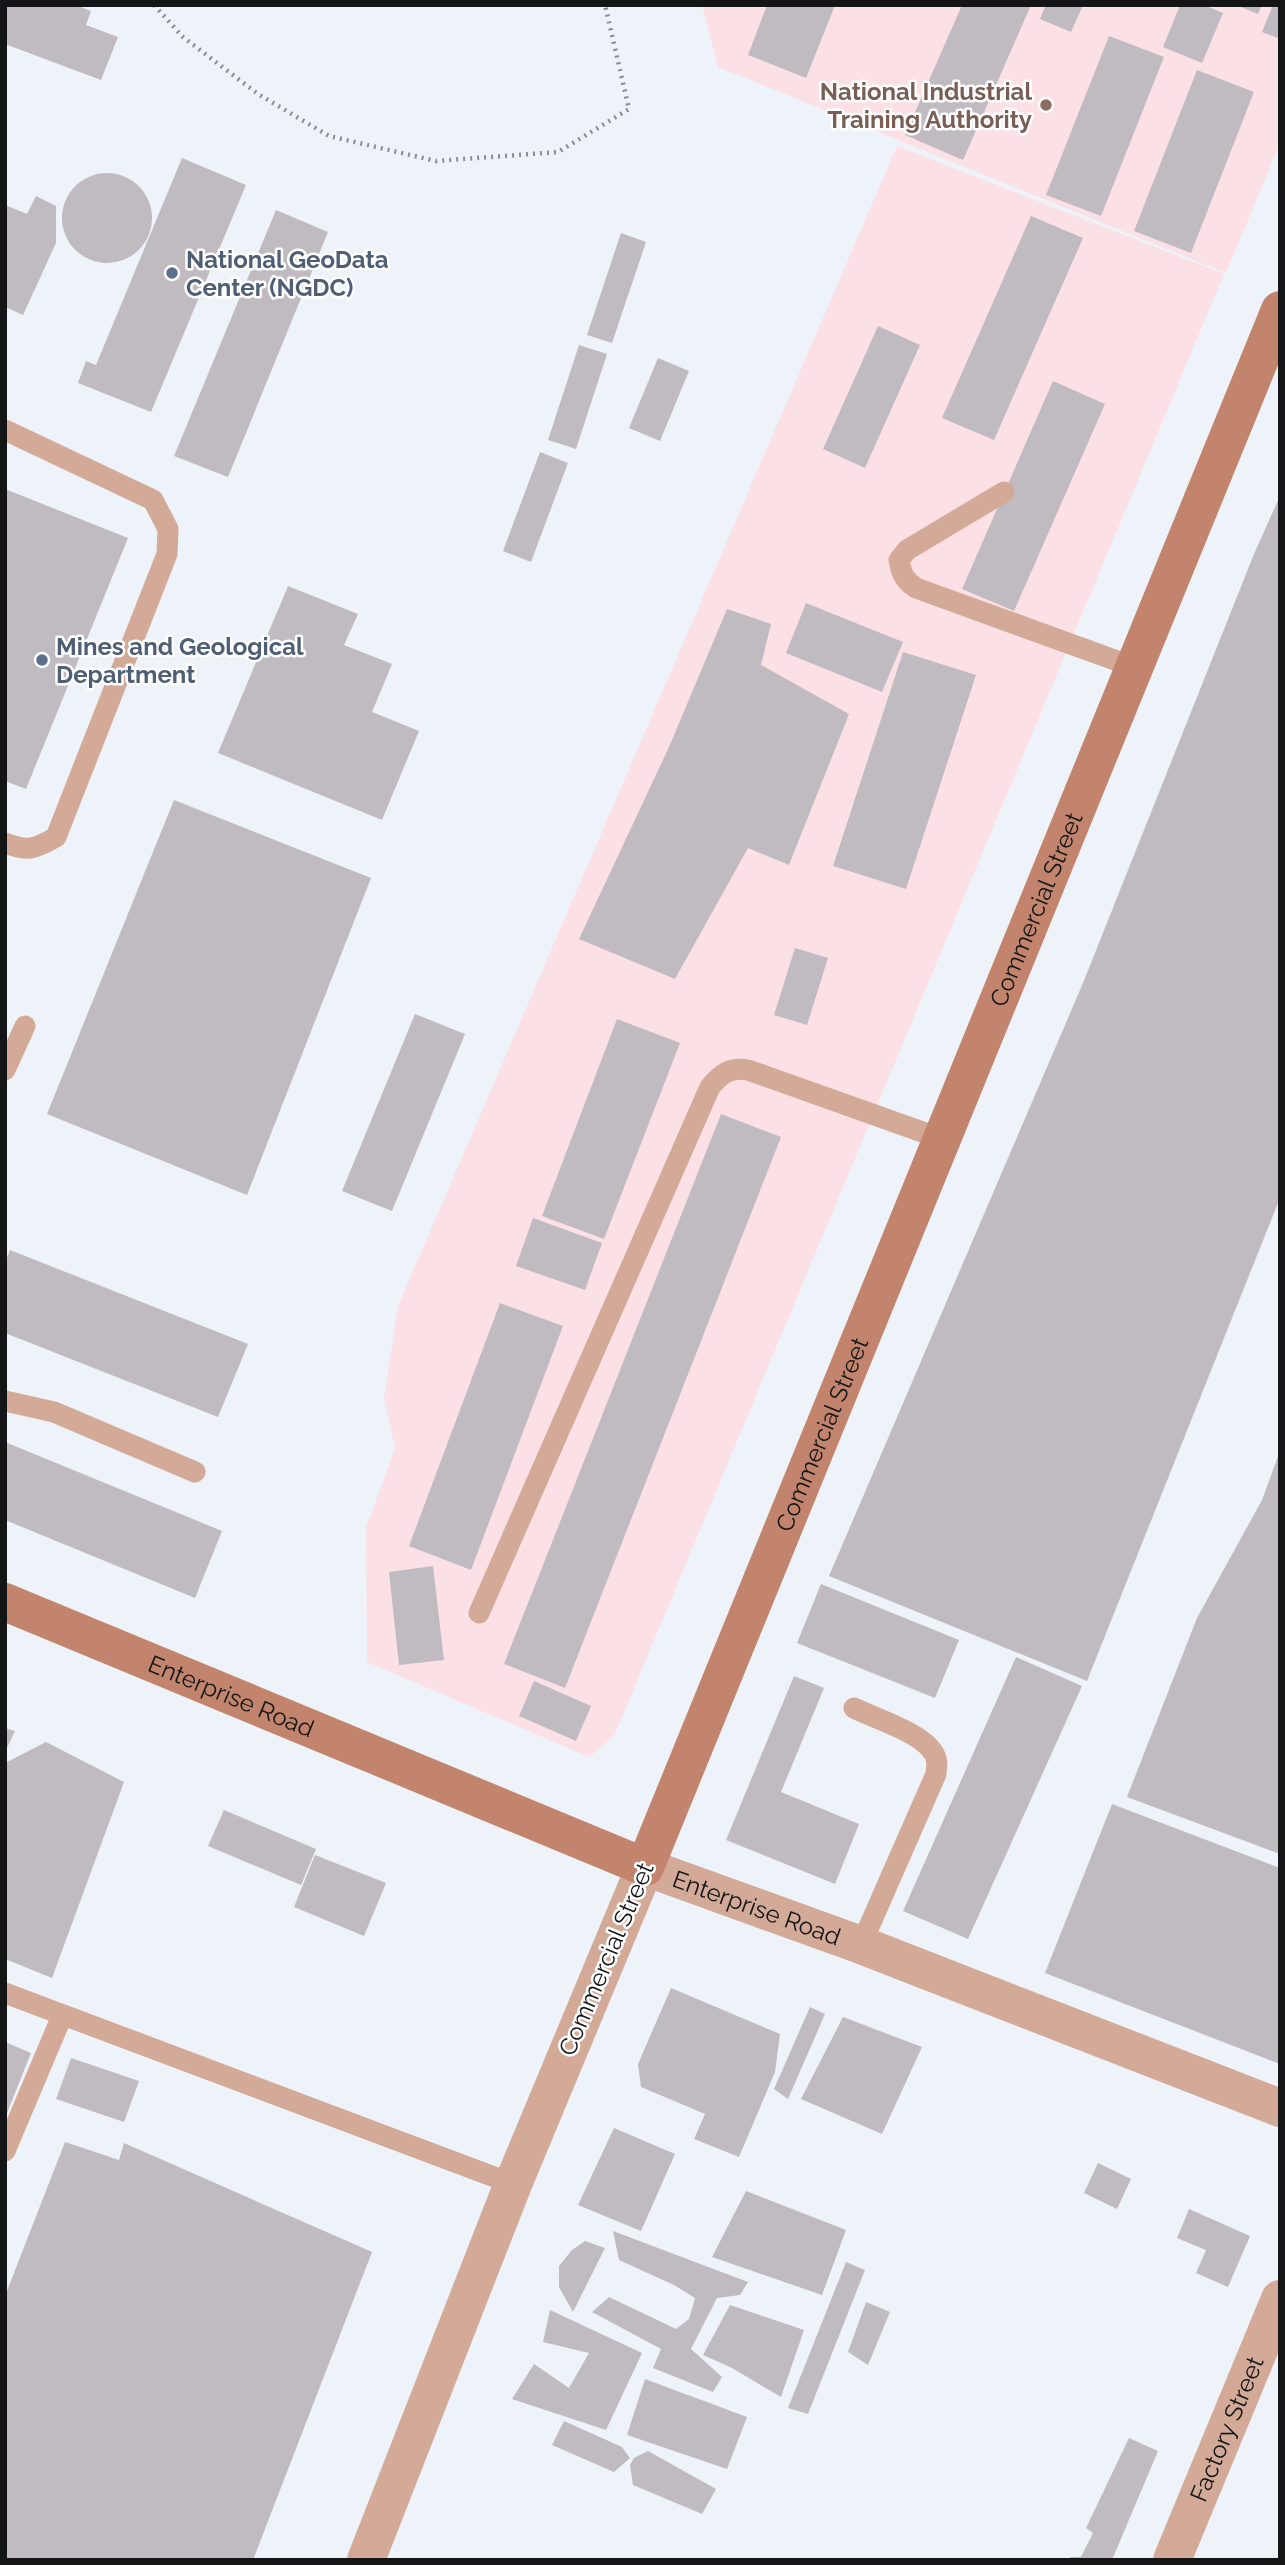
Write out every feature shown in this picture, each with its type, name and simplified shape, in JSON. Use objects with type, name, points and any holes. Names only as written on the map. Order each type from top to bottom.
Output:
[{"type":"main road","name":"Commercial Street","points":[[645,1867],[1280,310]]},
{"type":"main road","name":"Enterprise Road","points":[[5,1602],[645,1867]]},
{"type":"street","name":"Enterprise Road","points":[[645,1867],[861,1945],[1280,2108]]},
{"type":"street","name":"Commercial Street","points":[[366,2560],[513,2184],[645,1867]]},
{"type":"street","name":"Factory Street","points":[[1172,2560],[1280,2299]]},
{"type":"lane","points":[[5,430],[153,500],[168,528],[167,554],[56,837],[23,850],[5,843]]},
{"type":"lane","points":[[1004,492],[907,550],[899,560],[907,583],[916,589],[1134,667]]},
{"type":"lane","points":[[5,1070],[25,1026]]},
{"type":"lane","points":[[479,1613],[710,1087],[722,1073],[735,1068],[748,1070],[942,1139]]},
{"type":"lane","points":[[5,1401],[54,1412],[195,1472]]},
{"type":"lane","points":[[854,1708],[922,1740],[937,1761],[936,1774],[861,1945]]},
{"type":"lane","points":[[5,1993],[513,2184]]},
{"type":"lane","points":[[5,2151],[62,2016]]},
{"type":"path","points":[[154,5],[183,37],[258,94],[329,136],[436,161],[558,152],[629,109],[605,5]]},
{"type":"shaded area","name":"National Industrial Training Authority","points":[[702,5],[1280,5],[1280,143],[1226,273],[718,67]]},
{"type":"shaded area","points":[[897,146],[1224,274],[614,1736],[589,1757],[367,1662],[366,1528],[395,1448],[384,1398],[398,1306]]},
{"type":"building","points":[[5,5],[75,5],[91,11],[86,25],[118,37],[101,80],[5,44]]},
{"type":"building","points":[[767,5],[835,5],[806,78],[748,55]]},
{"type":"building","points":[[962,5],[1031,5],[963,160],[905,135]]},
{"type":"building","points":[[1046,5],[1083,5],[1071,32],[1040,19]]},
{"type":"building","points":[[1180,5],[1204,5],[1223,13],[1202,63],[1163,47]]},
{"type":"building","points":[[1236,5],[1262,5],[1258,14]]},
{"type":"building","points":[[1273,5],[1280,5],[1280,39],[1262,32]]},
{"type":"building","points":[[1109,36],[1164,57],[1101,216],[1046,195]]},
{"type":"building","points":[[1197,70],[1254,92],[1191,253],[1134,231]]},
{"type":"building","name":"National GeoData Center (NGDC)","points":[[182,158],[246,185],[151,412],[78,383],[86,361],[96,365]]},
{"type":"building","points":[[107,173],[124,176],[139,186],[149,201],[152,218],[149,235],[139,250],[124,260],[107,263],[90,260],[75,250],[65,235],[62,218],[65,201],[75,186],[90,176]]},
{"type":"building","points":[[36,196],[56,206],[56,243],[23,315],[5,307],[5,205],[27,214]]},
{"type":"building","points":[[276,210],[328,232],[228,477],[174,456]]},
{"type":"building","points":[[1031,216],[1083,238],[994,440],[942,418]]},
{"type":"building","points":[[621,233],[646,242],[612,343],[587,335]]},
{"type":"building","points":[[878,326],[920,345],[865,468],[823,449]]},
{"type":"building","points":[[579,345],[607,354],[576,449],[548,440]]},
{"type":"building","points":[[658,358],[689,371],[660,441],[629,428]]},
{"type":"building","points":[[1053,381],[1105,404],[1014,611],[962,589]]},
{"type":"building","points":[[540,452],[568,463],[531,562],[503,551]]},
{"type":"building","name":"Mines and Geological Department","points":[[5,489],[128,538],[26,789],[5,781]]},
{"type":"building","points":[[1280,496],[1280,1198],[1087,1681],[829,1576],[1083,983],[1254,554]]},
{"type":"building","points":[[288,586],[358,614],[344,645],[392,664],[372,712],[419,731],[382,820],[218,753]]},
{"type":"building","points":[[806,603],[903,642],[882,692],[786,653]]},
{"type":"building","points":[[727,609],[771,624],[761,665],[849,714],[789,865],[748,848],[675,979],[579,939],[669,747]]},
{"type":"building","points":[[903,652],[976,675],[906,889],[833,866]]},
{"type":"building","points":[[174,800],[371,878],[247,1195],[47,1114]]},
{"type":"building","points":[[795,948],[828,958],[807,1025],[774,1015]]},
{"type":"building","points":[[415,1014],[465,1034],[392,1211],[342,1191]]},
{"type":"building","points":[[617,1019],[680,1043],[604,1239],[542,1216]]},
{"type":"building","points":[[721,1114],[781,1137],[565,1688],[504,1664]]},
{"type":"building","points":[[533,1218],[602,1243],[585,1290],[516,1266]]},
{"type":"building","points":[[10,1250],[248,1344],[218,1417],[5,1333],[5,1263]]},
{"type":"building","points":[[500,1303],[563,1326],[471,1570],[409,1546]]},
{"type":"building","points":[[5,1442],[222,1531],[195,1598],[5,1520]]},
{"type":"building","points":[[1280,1451],[1280,1854],[1127,1797],[1197,1618],[1262,1500]]},
{"type":"building","points":[[433,1566],[444,1660],[399,1665],[389,1572]]},
{"type":"building","points":[[821,1584],[959,1640],[935,1698],[797,1643]]},
{"type":"building","points":[[1016,1657],[1082,1686],[968,1939],[903,1911]]},
{"type":"building","points":[[794,1676],[824,1688],[781,1792],[859,1824],[835,1884],[726,1840]]},
{"type":"building","points":[[534,1681],[591,1706],[576,1741],[519,1716]]},
{"type":"building","points":[[5,1728],[15,1731],[5,1752]]},
{"type":"building","points":[[46,1742],[124,1782],[52,1978],[5,1959],[5,1763]]},
{"type":"building","points":[[1112,1804],[1280,1868],[1280,2064],[1045,1973]]},
{"type":"building","points":[[224,1810],[316,1849],[301,1885],[208,1846]]},
{"type":"building","points":[[315,1855],[386,1883],[364,1936],[294,1907]]},
{"type":"building","points":[[671,1988],[780,2034],[775,2072],[739,2157],[694,2139],[705,2114],[641,2087],[638,2064]]},
{"type":"building","points":[[810,2007],[825,2014],[788,2099],[774,2089]]},
{"type":"building","points":[[843,2017],[922,2047],[882,2134],[801,2099]]},
{"type":"building","points":[[5,2042],[31,2053],[5,2118]]},
{"type":"building","points":[[71,2058],[139,2081],[124,2122],[56,2099]]},
{"type":"building","points":[[614,2128],[675,2154],[641,2231],[578,2205]]},
{"type":"building","points":[[65,2142],[119,2160],[124,2143],[372,2252],[253,2560],[5,2560],[5,2296]]},
{"type":"building","points":[[1098,2163],[1131,2179],[1117,2209],[1084,2193]]},
{"type":"building","points":[[746,2191],[846,2230],[822,2295],[712,2257]]},
{"type":"building","points":[[1189,2209],[1250,2236],[1228,2287],[1196,2273],[1206,2250],[1177,2238]]},
{"type":"building","points":[[613,2231],[748,2282],[740,2295],[717,2298],[691,2349],[722,2377],[713,2392],[653,2368],[661,2349],[592,2312],[609,2297],[676,2329],[689,2319],[695,2298],[674,2285],[619,2260]]},
{"type":"building","points":[[585,2241],[605,2248],[573,2312],[559,2287],[559,2266],[572,2250]]},
{"type":"building","points":[[846,2262],[865,2270],[808,2414],[788,2408]]},
{"type":"building","points":[[866,2302],[890,2312],[868,2365],[848,2352]]},
{"type":"building","points":[[730,2305],[804,2330],[781,2397],[732,2368],[703,2355]]},
{"type":"building","points":[[550,2310],[642,2353],[606,2430],[512,2399],[534,2364],[569,2388],[589,2353],[543,2342]]},
{"type":"building","points":[[645,2379],[747,2417],[727,2469],[627,2435]]},
{"type":"building","points":[[564,2421],[622,2447],[630,2458],[614,2472],[552,2445]]},
{"type":"building","points":[[1129,2438],[1158,2451],[1112,2560],[1069,2560],[1070,2557],[1081,2557],[1093,2533],[1086,2528]]},
{"type":"building","points":[[648,2451],[716,2489],[702,2514],[633,2485],[630,2465],[634,2458]]},
{"type":"place","name":"National Industrial Training Authority","points":[[1046,105]]},
{"type":"place","name":"National GeoData Center (NGDC)","points":[[172,273]]},
{"type":"place","name":"Mines and Geological Department","points":[[42,660]]}]
